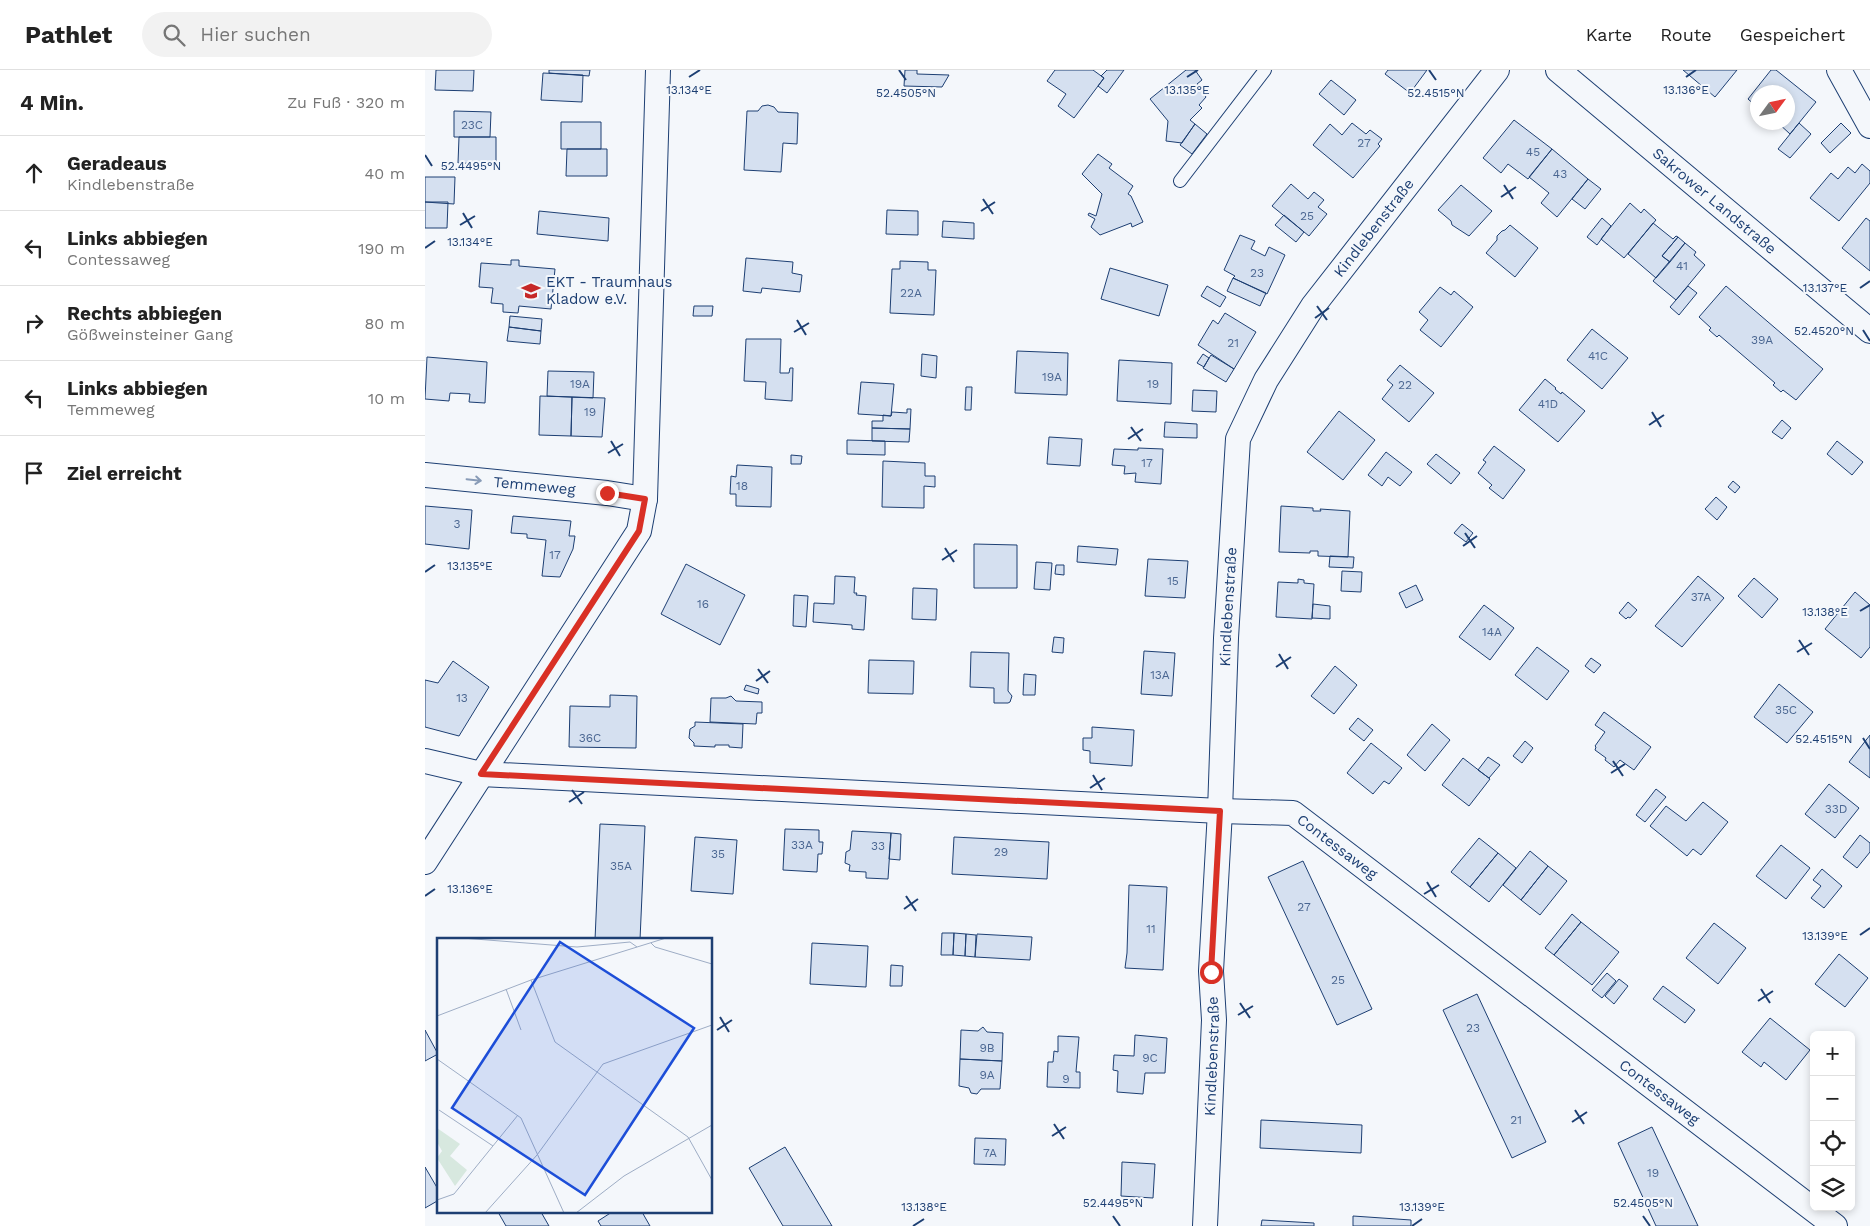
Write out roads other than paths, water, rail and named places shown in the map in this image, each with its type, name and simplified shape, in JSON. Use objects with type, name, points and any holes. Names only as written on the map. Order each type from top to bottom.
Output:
[{"type":"street","points":[[425,862],[639,531],[645,499],[658,70]]},
{"type":"street","name":"Kindlebenstraße","points":[[1205,1226],[1214,1020],[1211,972],[1220,811],[1226,638],[1238,439],[1266,380],[1313,306],[1497,70]]},
{"type":"street","name":"Sakrower Landstraße","points":[[1558,70],[1870,331]]},
{"type":"street","points":[[1839,70],[1870,126]]},
{"type":"street","name":"Temmeweg","points":[[425,475],[607,493],[645,499]]},
{"type":"street","name":"Contessaweg","points":[[425,761],[481,774],[1220,811],[1293,813],[1835,1226]]},
{"type":"lane","points":[[1180,181],[1265,70]]},
{"type":"place","name":"EKT - Traumhaus Kladow e.V.","points":[[531,291]]}]
